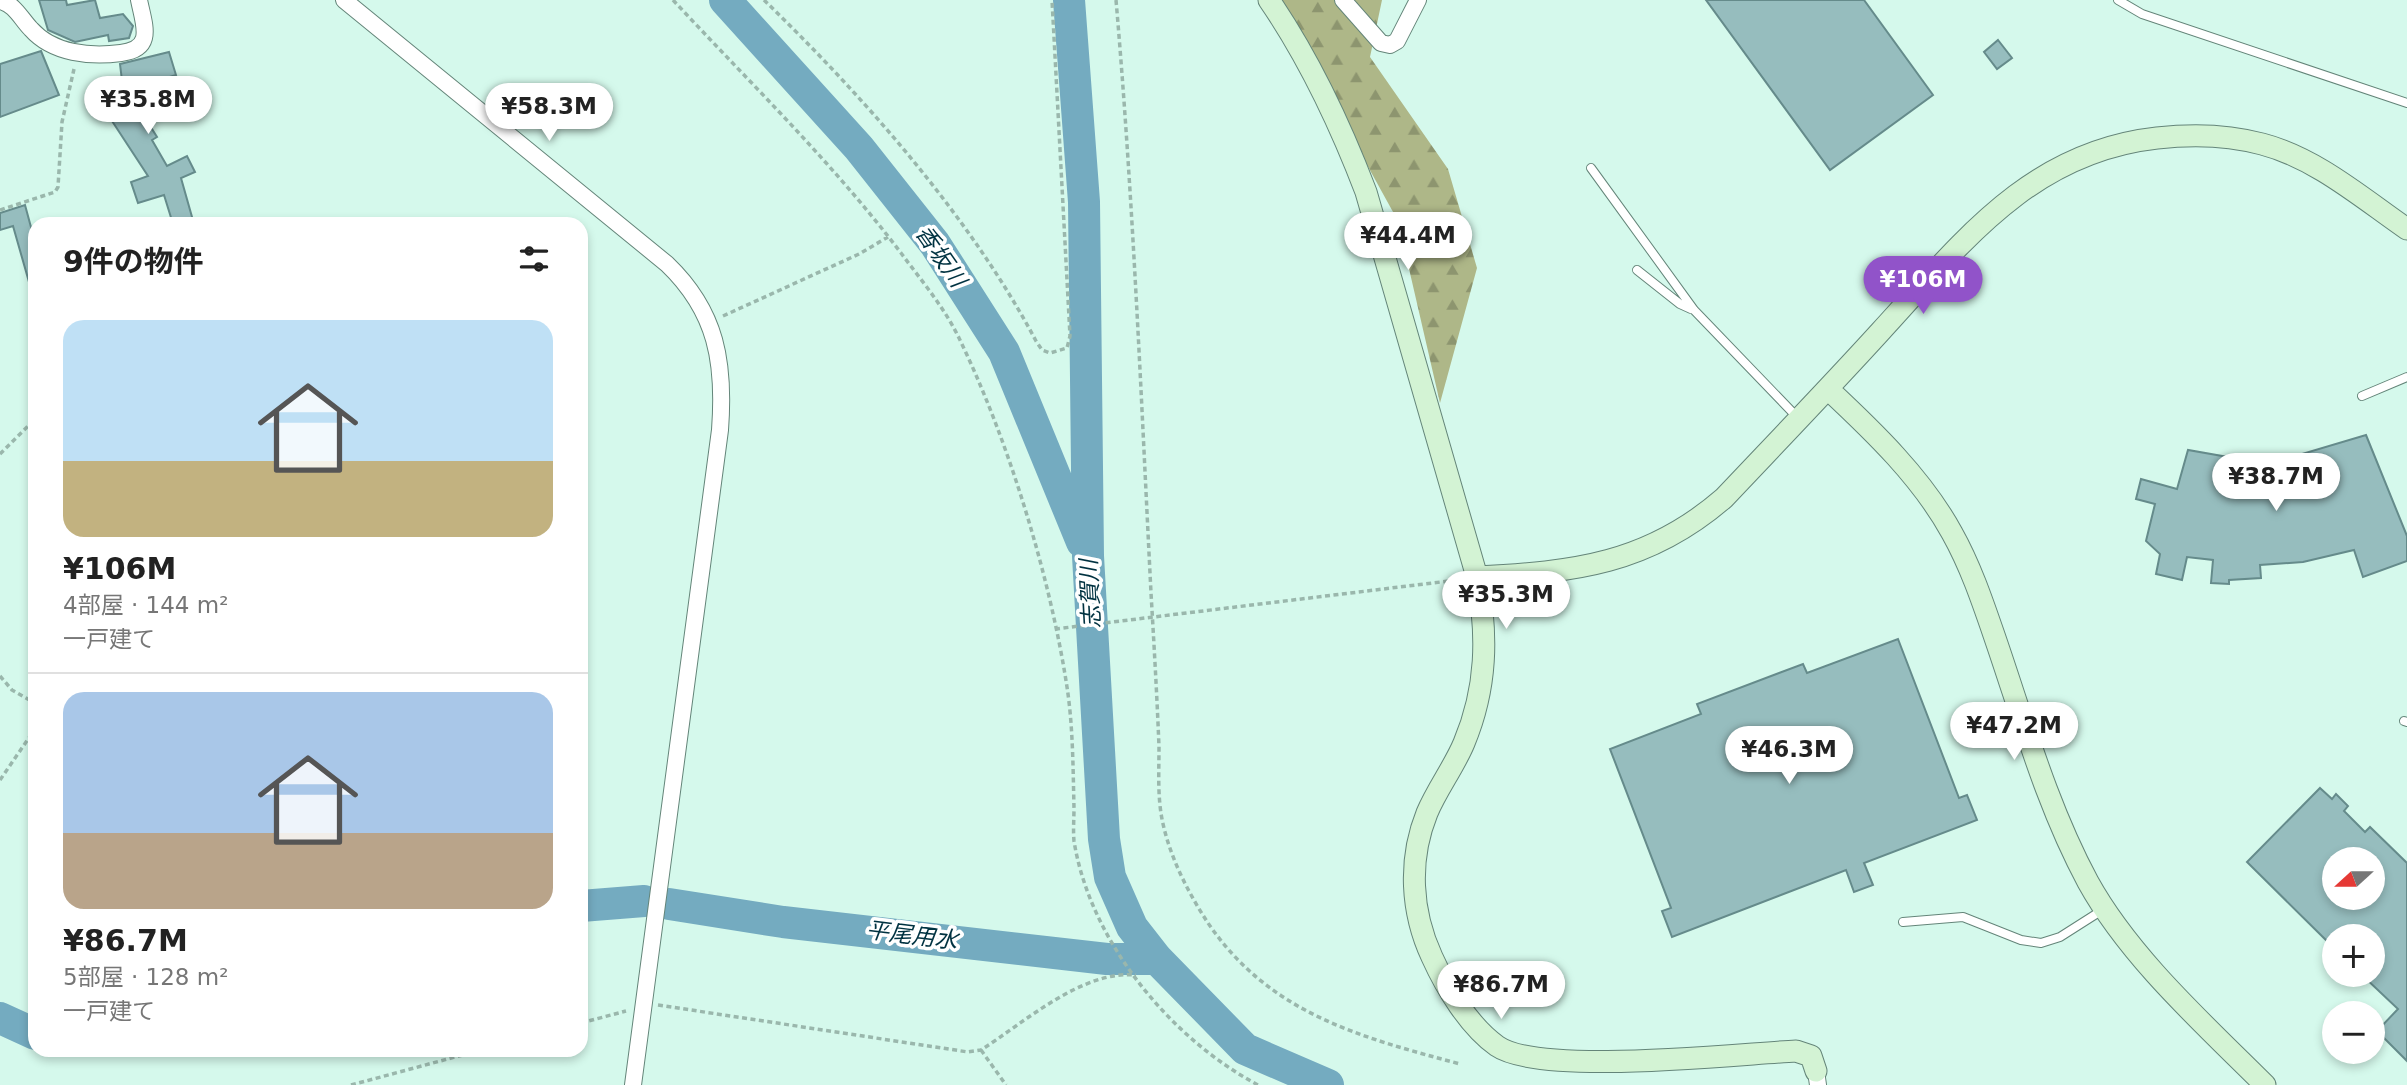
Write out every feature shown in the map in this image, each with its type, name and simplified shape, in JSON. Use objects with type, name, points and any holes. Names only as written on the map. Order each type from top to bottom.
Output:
[{"type":"street","points":[[0,1],[11,5],[41,39],[77,54],[120,54],[143,46],[146,37],[139,0]]},
{"type":"street","points":[[344,0],[657,256],[693,292],[710,322],[721,380],[720,430],[632,1085]]},
{"type":"street","points":[[1269,0],[1308,62],[1343,134],[1366,192],[1477,577],[1485,619],[1482,686],[1464,744],[1427,814],[1415,873],[1416,914],[1425,943],[1447,986],[1468,1015],[1497,1046],[1526,1057],[1578,1062],[1796,1051],[1811,1056],[1817,1078]]},
{"type":"street","points":[[1343,0],[1381,43],[1390,45],[1397,41],[1418,0]]},
{"type":"street","points":[[1477,577],[1583,567],[1620,558],[1672,538],[1724,498],[2001,205],[2045,173],[2116,144],[2175,136],[2212,136],[2262,144],[2288,153],[2336,180],[2407,229]]},
{"type":"street","points":[[1828,389],[1881,441],[1914,479],[1952,532],[1977,588],[2044,787],[2076,858],[2104,909],[2146,962],[2265,1085]]},
{"type":"lane","points":[[2119,0],[2141,14],[2407,103]]},
{"type":"lane","points":[[1591,168],[1694,310],[1799,419]]},
{"type":"lane","points":[[1637,270],[1680,304],[1694,310]]},
{"type":"lane","points":[[2362,396],[2407,377]]},
{"type":"lane","points":[[1903,922],[1963,917],[2021,940],[2041,943],[2060,937],[2104,909]]},
{"type":"path","points":[[673,0],[815,148],[935,298],[959,339],[1016,486],[1039,560],[1067,686],[1074,838],[1088,889],[1122,955],[1186,1034],[1229,1069],[1258,1085]]},
{"type":"path","points":[[764,0],[841,79],[919,172],[999,273],[1036,341],[1042,350],[1050,353],[1067,348],[1070,336],[1052,0]]},
{"type":"path","points":[[1116,0],[1159,793],[1163,826],[1187,888],[1208,923],[1245,967],[1286,1002],[1345,1030],[1460,1064]]},
{"type":"path","points":[[0,210],[55,192],[58,187],[62,122],[77,54]]},
{"type":"path","points":[[710,322],[859,254],[888,237]]},
{"type":"path","points":[[0,454],[28,426]]},
{"type":"path","points":[[1055,629],[1477,577]]},
{"type":"path","points":[[0,676],[12,690],[28,698]]},
{"type":"path","points":[[0,780],[28,739]]},
{"type":"path","points":[[588,1021],[643,1007],[659,1006],[968,1052],[981,1050],[1082,985],[1115,974],[1136,975]]},
{"type":"path","points":[[981,1050],[1006,1085]]},
{"type":"path","points":[[351,1085],[455,1057]]},
{"type":"green space","points":[[1276,0],[1382,0],[1370,57],[1448,169],[1477,268],[1440,403],[1398,221]]},
{"type":"building","points":[[39,0],[66,0],[67,5],[95,0],[100,18],[123,14],[133,26],[129,38],[109,41],[108,35],[75,42],[48,30]]},
{"type":"building","points":[[1706,0],[1864,0],[1933,95],[1830,170]]},
{"type":"building","points":[[1998,40],[2012,58],[1997,69],[1984,52]]},
{"type":"building","points":[[41,51],[59,95],[0,117],[0,64]]},
{"type":"building","points":[[169,52],[176,75],[137,87],[150,108],[142,113],[157,137],[152,140],[167,166],[187,156],[195,172],[181,178],[192,217],[171,217],[164,195],[138,203],[131,182],[148,176],[95,95],[123,89],[120,64]]},
{"type":"building","points":[[25,205],[28,217],[28,278],[13,226],[0,230],[0,213]]},
{"type":"building","points":[[2366,435],[2407,536],[2407,561],[2363,577],[2354,550],[2303,562],[2260,565],[2261,578],[2229,580],[2229,584],[2211,583],[2213,560],[2187,557],[2182,580],[2156,574],[2160,554],[2146,541],[2155,504],[2136,499],[2141,479],[2177,489],[2188,450],[2245,460],[2282,460]]},
{"type":"building","points":[[1898,639],[1959,798],[1967,795],[1977,820],[1864,863],[1873,885],[1854,892],[1846,870],[1672,937],[1662,911],[1671,908],[1610,749],[1701,714],[1697,704],[1803,664],[1807,673]]},
{"type":"building","points":[[2320,788],[2332,799],[2336,794],[2348,806],[2344,811],[2365,832],[2370,827],[2407,863],[2407,1061],[2385,1039],[2385,1023],[2398,1009],[2375,987],[2385,987],[2385,924],[2322,924],[2322,936],[2247,862]]},
{"type":"waterway","name":"香坂川","points":[[725,0],[859,148],[935,244],[1004,352],[1082,542]]},
{"type":"waterway","name":"志賀川","points":[[1069,0],[1084,202],[1088,556],[1104,839],[1110,877],[1132,927],[1157,959],[1245,1049],[1328,1085]]},
{"type":"waterway","name":"平尾用水","points":[[588,905],[644,901]]},
{"type":"waterway","name":"平尾用水","points":[[669,904],[783,922],[1107,959],[1157,959]]},
{"type":"waterway","name":"平尾用水","points":[[0,1018],[28,1031]]}]
